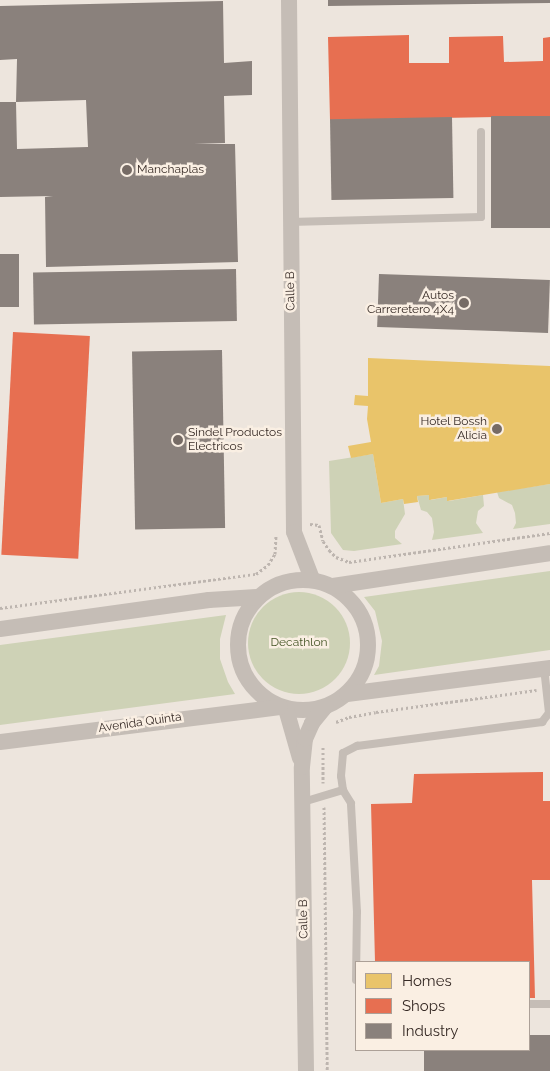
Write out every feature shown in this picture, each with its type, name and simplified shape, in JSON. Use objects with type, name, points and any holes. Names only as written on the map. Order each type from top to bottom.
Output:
[{"type":"street","name":"Calle B","points":[[289,0],[294,532],[312,579]]},
{"type":"street","points":[[334,586],[550,553]]},
{"type":"street","points":[[312,579],[334,586],[354,602],[366,624],[369,650],[363,674],[347,694],[326,707],[311,711],[283,708],[261,695],[247,679],[239,658],[238,636],[245,615],[258,597],[274,586],[293,580],[312,579]]},
{"type":"street","points":[[0,628],[209,600],[258,597]]},
{"type":"street","points":[[347,694],[547,668]]},
{"type":"street","name":"Calle B","points":[[306,1071],[302,767],[305,739],[312,723],[326,707]]},
{"type":"street","name":"Calle B","points":[[283,708],[302,767]]},
{"type":"street","name":"Avenida Quinta","points":[[0,742],[283,708]]},
{"type":"lane","points":[[290,222],[481,217],[481,132]]},
{"type":"lane","points":[[356,961],[357,912],[351,803],[343,790],[341,776],[343,753],[357,746],[542,722],[549,715],[546,688],[547,668]]},
{"type":"lane","points":[[303,802],[343,790]]},
{"type":"lane","points":[[530,1004],[550,1004]]},
{"type":"path","points":[[0,608],[256,574],[268,565],[275,554],[277,524],[320,525],[323,541],[329,550],[336,558],[350,562],[550,533]]},
{"type":"path","points":[[330,726],[349,716],[546,688]]},
{"type":"path","points":[[324,739],[327,1071]]},
{"type":"green space","points":[[373,454],[381,503],[403,499],[405,514],[395,531],[395,538],[402,544],[354,551],[343,550],[331,533],[329,461]]},
{"type":"green space","points":[[550,484],[550,524],[513,529],[516,523],[512,505],[499,498],[497,492]]},
{"type":"green space","points":[[429,495],[431,500],[447,497],[449,501],[483,495],[484,506],[478,511],[476,523],[483,533],[432,540],[434,532],[432,518],[427,512],[421,510],[417,496]]},
{"type":"green space","points":[[550,571],[550,650],[374,675],[379,666],[382,641],[375,611],[364,597]]},
{"type":"green space","name":"Decathlon","points":[[299,592],[318,596],[335,607],[346,624],[350,643],[346,662],[335,679],[318,690],[299,694],[280,690],[263,679],[252,662],[248,643],[252,624],[263,607],[280,596]]},
{"type":"green space","points":[[226,615],[220,639],[220,659],[228,682],[235,694],[0,725],[0,645]]},
{"type":"building: Homes","name":"Hotel Bossh Alicia","points":[[368,358],[550,366],[550,484],[447,501],[447,497],[429,500],[429,495],[417,496],[418,502],[404,504],[403,499],[381,503],[373,454],[351,458],[348,446],[371,442],[367,419],[368,406],[354,405],[355,395],[368,396]]},
{"type":"building: Shops","points":[[409,35],[409,63],[449,63],[449,37],[503,36],[504,62],[543,61],[543,38],[550,37],[550,116],[330,120],[328,37]]},
{"type":"building: Shops","points":[[13,332],[90,336],[78,559],[1,555]]},
{"type":"building: Shops","points":[[543,772],[543,801],[550,801],[550,880],[532,880],[535,998],[530,998],[530,961],[375,961],[371,804],[412,803],[414,774]]},
{"type":"building: Industry","points":[[328,0],[550,0],[550,3],[328,6]]},
{"type":"building: Industry","points":[[223,1],[224,63],[252,61],[252,95],[224,96],[225,143],[194,144],[235,144],[238,262],[46,267],[45,197],[53,196],[0,197],[0,102],[16,102],[17,59],[0,60],[0,6]],"holes":[[[86,100],[88,147],[17,149],[16,102]]]},
{"type":"building: Industry","points":[[491,116],[550,116],[550,228],[491,228]]},
{"type":"building: Industry","points":[[452,117],[453,198],[331,200],[330,119]]},
{"type":"building: Industry","points":[[0,254],[19,254],[19,307],[0,307]]},
{"type":"building: Industry","points":[[236,269],[237,321],[34,325],[33,273]]},
{"type":"building: Industry","name":"Autos Carreretero 4X4","points":[[379,274],[550,280],[548,333],[377,327]]},
{"type":"building: Industry","name":"Sindel Productos Electricos","points":[[222,350],[225,528],[135,530],[132,352]]},
{"type":"building: Industry","points":[[530,1035],[550,1035],[550,1071],[424,1071],[424,1051],[530,1051]]},
{"type":"place","name":"Manchaplas","points":[[127,170]]},
{"type":"place","name":"Autos Carreretero 4X4","points":[[464,303]]},
{"type":"place","name":"Hotel Bossh Alicia","points":[[497,429]]},
{"type":"place","name":"Sindel Productos Electricos","points":[[178,440]]}]
